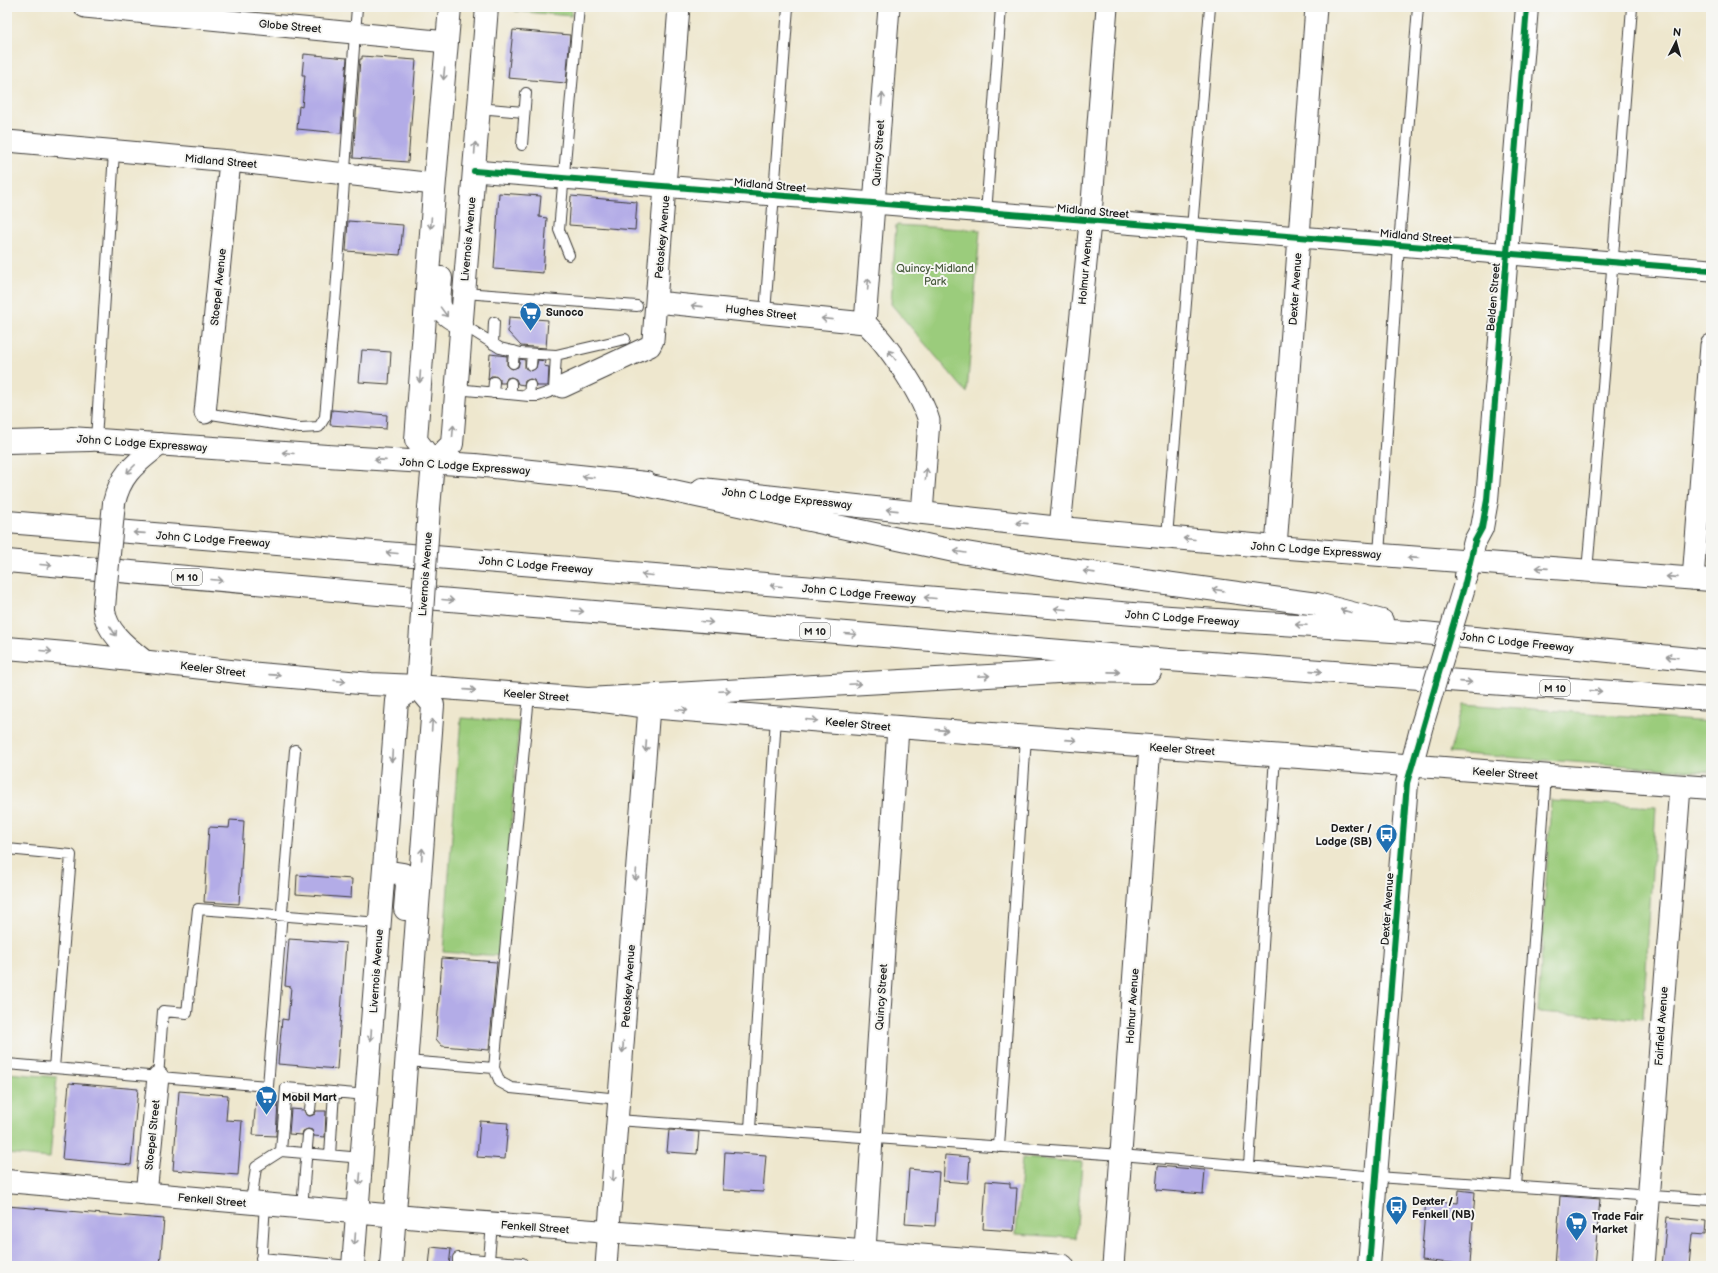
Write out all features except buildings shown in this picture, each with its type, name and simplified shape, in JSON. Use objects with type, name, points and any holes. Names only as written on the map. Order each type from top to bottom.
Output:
[{"type":"main road","points":[[433,462],[416,440],[434,184],[450,7]]},
{"type":"main road","name":"Livernois Avenue","points":[[353,1266],[397,701],[417,686],[433,462],[452,444],[486,7]]},
{"type":"main road","name":"Belden Street","points":[[1469,562],[1475,541],[1482,528],[1487,500],[1527,7]]},
{"type":"main road","points":[[441,107],[449,175],[440,305],[442,312],[449,318],[462,324]]},
{"type":"main road","name":"John C Lodge Expressway","points":[[7,432],[93,440],[490,466],[1060,528],[1276,547],[1702,580]]},
{"type":"main road","points":[[7,442],[93,440]]},
{"type":"main road","points":[[144,661],[127,648],[115,635],[104,610],[105,594],[114,503],[117,488],[123,477],[160,444]]},
{"type":"main road","points":[[627,481],[954,551],[1064,569],[1317,604],[1424,632]]},
{"type":"main road","name":"John C Lodge Freeway","points":[[7,522],[1162,617],[1424,632],[1711,661]]},
{"type":"main road","name":"M 10","points":[[7,561],[375,594],[1263,667],[1711,699]]},
{"type":"main road","name":"Dexter Avenue","points":[[1369,1266],[1407,783],[1422,725],[1464,587],[1469,562]]},
{"type":"main road","name":"Keeler Street","points":[[7,648],[144,661],[248,673],[371,684],[588,699],[649,707],[1680,787],[1711,788]]},
{"type":"main road","points":[[588,699],[1075,671],[1174,672],[1263,667]]},
{"type":"main road","points":[[391,1266],[433,705],[417,686]]},
{"type":"main road","points":[[384,871],[403,874],[407,884],[392,1083],[400,1148]]},
{"type":"main road","name":"Fenkell Street","points":[[7,1180],[394,1216],[609,1232],[864,1259],[1064,1266]]},
{"type":"street","name":"Globe Street","points":[[84,7],[447,42]]},
{"type":"street","name":"Petoskey Avenue","points":[[558,389],[609,353],[650,346],[653,340],[647,304],[666,186],[679,7]]},
{"type":"street","name":"Quincy Street","points":[[865,323],[889,7]]},
{"type":"street","name":"Holmur Avenue","points":[[1060,528],[1089,220],[1092,202],[1107,7]]},
{"type":"street","name":"Dexter Avenue","points":[[1276,547],[1316,7]]},
{"type":"street","name":"Midland Street","points":[[7,141],[230,162],[434,184]]},
{"type":"street","name":"Stoepel Avenue","points":[[205,413],[230,162]]},
{"type":"street","name":"Midland Street","points":[[474,171],[1711,270]]},
{"type":"street","name":"Hughes Street","points":[[647,304],[765,313],[865,323]]},
{"type":"street","points":[[865,323],[874,331],[896,360],[926,408],[930,421],[922,513]]},
{"type":"street","points":[[1702,580],[1711,345]]},
{"type":"street","name":"Petoskey Avenue","points":[[606,1266],[649,707]]},
{"type":"street","name":"Quincy Street","points":[[864,1259],[898,727]]},
{"type":"street","name":"Holmur Avenue","points":[[1113,1266],[1150,746]]},
{"type":"street","name":"Fairfield Avenue","points":[[1643,1266],[1680,787]]},
{"type":"street","name":"Stoepel Street","points":[[146,1194],[158,1077]]},
{"type":"lane","points":[[205,413],[300,428],[319,427],[325,417],[357,7]]},
{"type":"lane","points":[[569,255],[559,230],[579,7]]},
{"type":"lane","points":[[765,313],[788,7]]},
{"type":"lane","points":[[986,213],[1001,7]]},
{"type":"lane","points":[[1167,537],[1210,7]]},
{"type":"lane","points":[[1379,555],[1399,245],[1418,7]]},
{"type":"lane","points":[[1587,571],[1613,262],[1632,7]]},
{"type":"lane","points":[[522,146],[526,93]]},
{"type":"lane","points":[[478,108],[524,112]]},
{"type":"lane","points":[[93,440],[114,152]]},
{"type":"lane","points":[[464,293],[647,304]]},
{"type":"lane","points":[[494,322],[495,348]]},
{"type":"lane","points":[[462,324],[495,348],[532,354],[556,355],[609,353],[625,339]]},
{"type":"lane","points":[[513,363],[514,351]]},
{"type":"lane","points":[[531,365],[532,354]]},
{"type":"lane","points":[[456,389],[538,396],[558,389],[556,355]]},
{"type":"lane","points":[[493,393],[494,382]]},
{"type":"lane","points":[[511,384],[511,394]]},
{"type":"lane","points":[[529,396],[530,385]]},
{"type":"lane","points":[[529,695],[494,1068],[500,1082],[511,1088],[618,1109],[750,1129],[1121,1155],[1377,1177],[1711,1200]]},
{"type":"lane","points":[[750,1129],[776,717]]},
{"type":"lane","points":[[999,1147],[1026,737]]},
{"type":"lane","points":[[7,1064],[268,1086],[283,915],[294,750]]},
{"type":"lane","points":[[1249,1166],[1275,756]]},
{"type":"lane","points":[[1516,1186],[1546,776]]},
{"type":"lane","points":[[7,849],[70,855],[54,1068]]},
{"type":"lane","points":[[158,1077],[163,1011],[187,1013],[198,909],[380,923]]},
{"type":"lane","points":[[407,1061],[494,1068]]},
{"type":"lane","points":[[281,1152],[286,1088],[367,1095]]},
{"type":"lane","points":[[310,1110],[312,1090]]},
{"type":"lane","points":[[330,1155],[334,1092]]},
{"type":"lane","points":[[302,1208],[308,1135]]},
{"type":"lane","points":[[350,1266],[261,1262],[256,1167],[281,1152],[362,1158]]},
{"type":"lane","points":[[489,1260],[492,1224]]},
{"type":"lane","points":[[458,1266],[458,1258],[522,1263],[522,1266]]},
{"type":"green space","points":[[516,7],[572,7],[571,16],[515,11]]},
{"type":"green space","name":"Quincy-Midland Park","points":[[896,225],[980,230],[967,393],[891,304]]},
{"type":"green space","points":[[1464,704],[1711,722],[1711,772],[1449,753]]},
{"type":"green space","points":[[461,718],[519,722],[501,956],[443,952]]},
{"type":"green space","points":[[1551,801],[1656,807],[1643,1019],[1538,1012]]},
{"type":"green space","points":[[7,1073],[57,1077],[50,1158],[7,1154]]},
{"type":"green space","points":[[1022,1158],[1082,1162],[1076,1238],[1016,1234]]},
{"type":"cycle path","points":[[1369,1266],[1407,783],[1464,587],[1475,541],[1482,528],[1487,500],[1527,7]]},
{"type":"cycle path","points":[[474,171],[1711,270]]},
{"type":"place","name":"Sunoco","points":[[530,332]]},
{"type":"place","name":"Dexter / Lodge (SB)","points":[[1387,854]]},
{"type":"place","name":"Mobil Mart","points":[[266,1116]]},
{"type":"place","name":"Dexter / Fenkell (NB)","points":[[1396,1226]]},
{"type":"place","name":"Trade Fair Market","points":[[1576,1242]]}]
